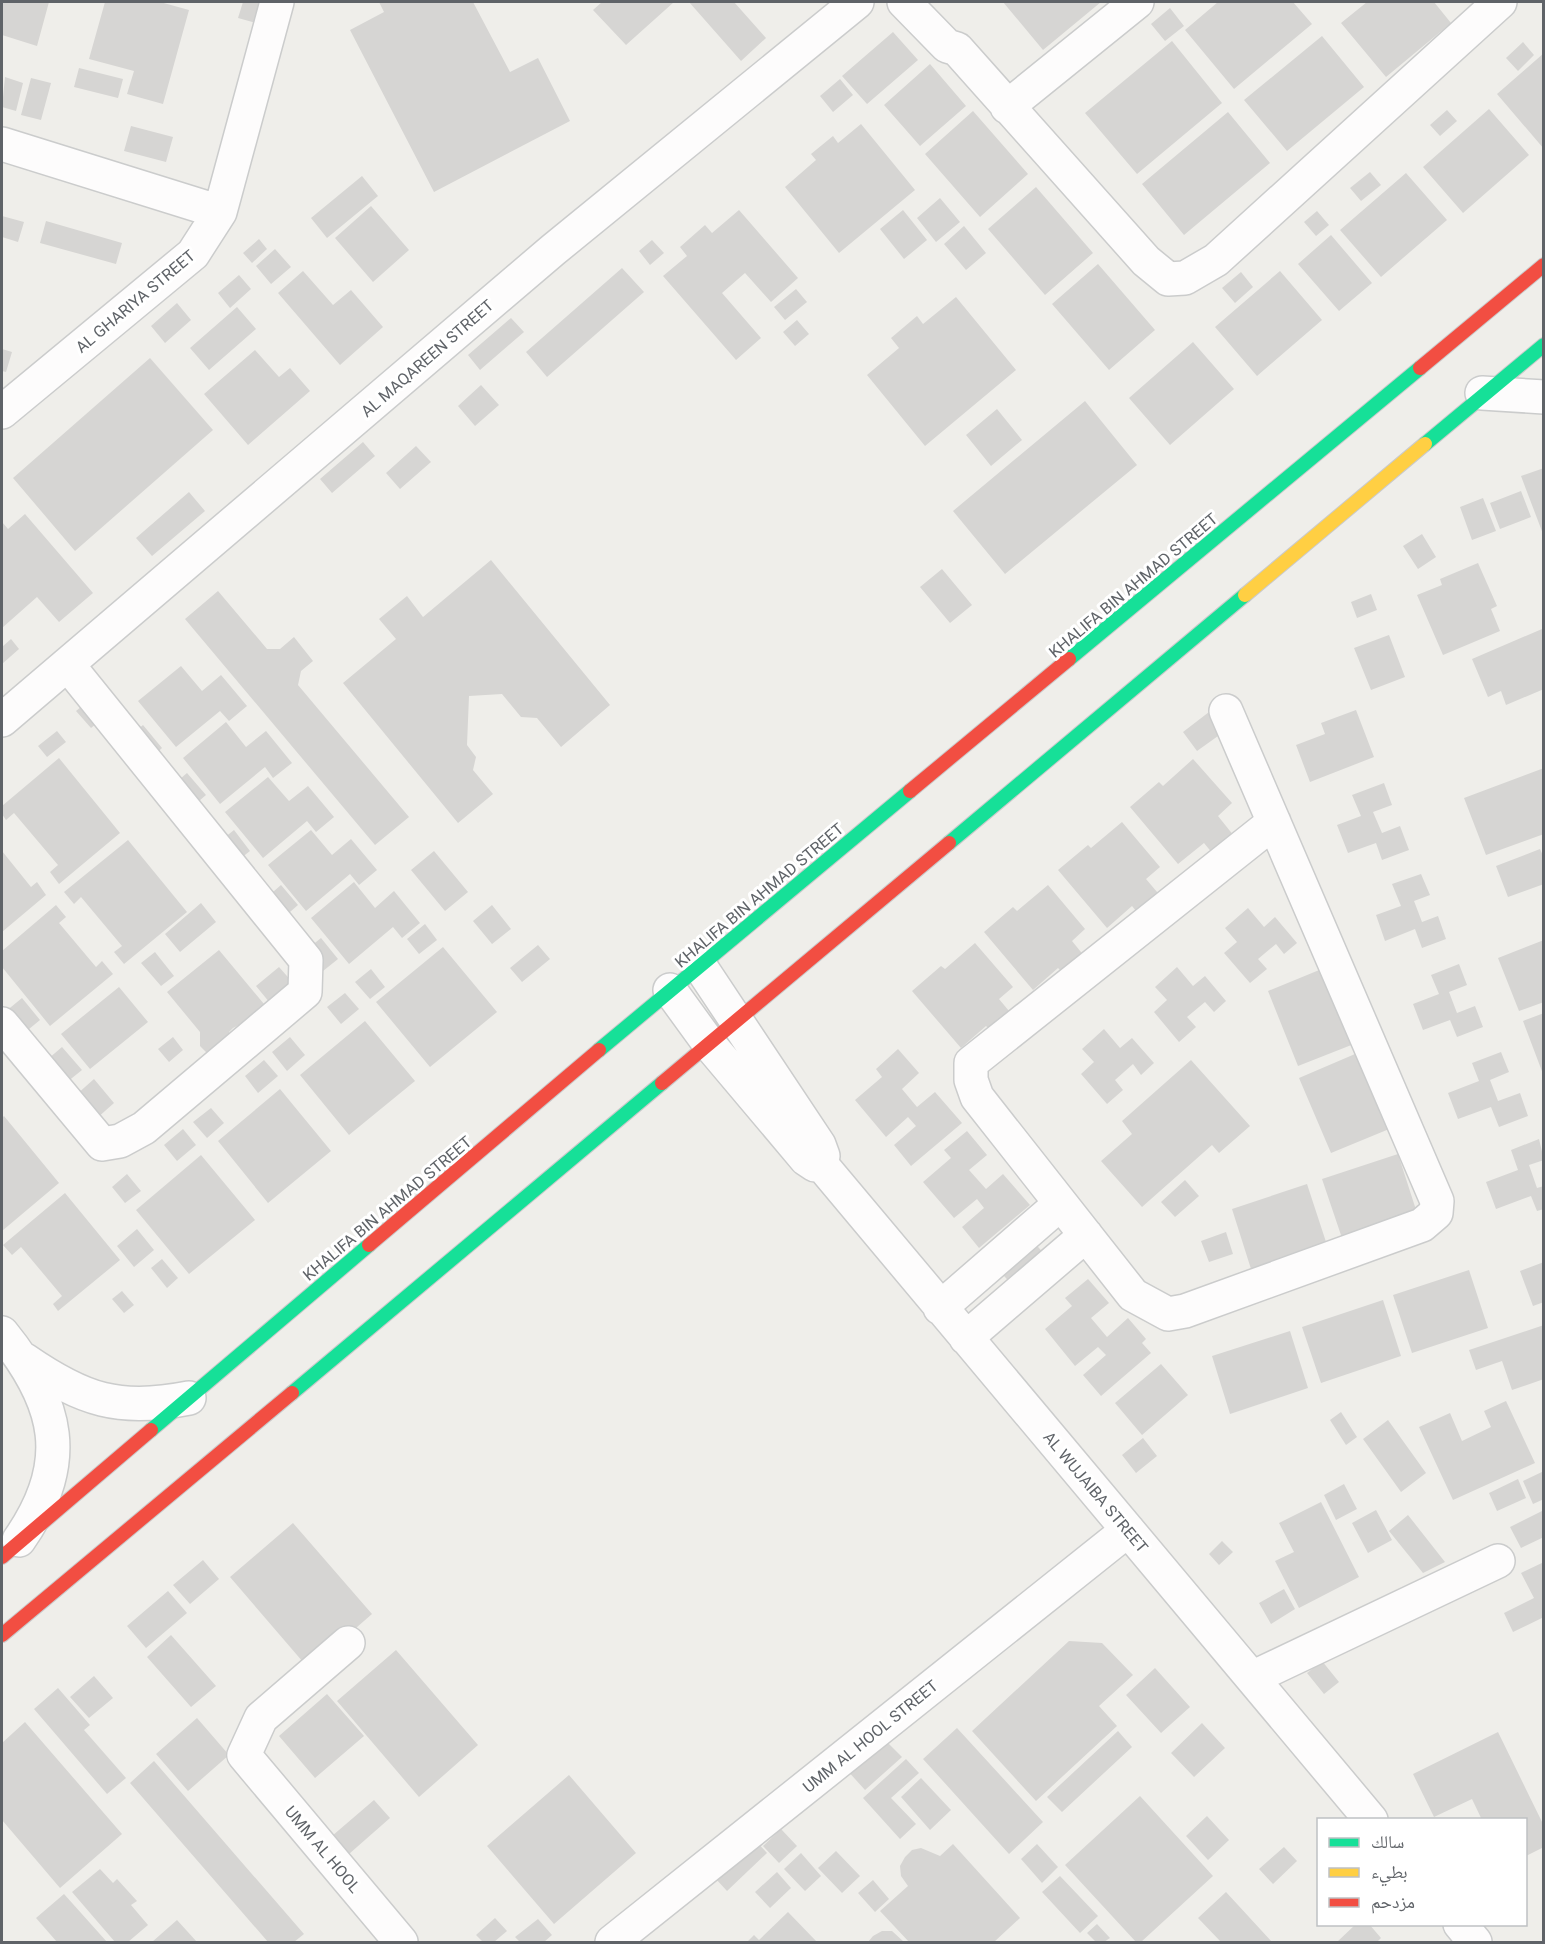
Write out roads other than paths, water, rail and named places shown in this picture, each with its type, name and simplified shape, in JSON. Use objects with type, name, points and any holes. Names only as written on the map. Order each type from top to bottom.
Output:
[{"type":"street","name":"AL GHARIYA STREET","points":[[2,412],[194,254],[220,212],[277,2]]},
{"type":"street","name":"AL MAQAREEN STREET","points":[[2,720],[553,250],[856,2]]},
{"type":"street","points":[[904,2],[947,46],[957,49],[1146,261],[1168,279],[1185,278],[1216,260],[1500,2]]},
{"type":"street","points":[[929,2],[958,43],[957,49]]},
{"type":"street","points":[[1007,107],[1137,2]]},
{"type":"street","points":[[2,144],[220,212]]},
{"type":"street","name":"KHALIFA BIN AHMAD STREET","points":[[8,1552],[670,990],[1544,266]]},
{"type":"street","points":[[2,1635],[1337,519],[1482,393],[1544,345]]},
{"type":"street","points":[[1482,393],[1544,397]]},
{"type":"street","points":[[2,1024],[102,1144],[120,1141],[144,1128],[305,992],[306,960],[68,665]]},
{"type":"street","points":[[1226,711],[1274,822],[1437,1201],[1436,1213],[1422,1225],[1185,1311],[1168,1314],[1133,1295],[1060,1204],[977,1096],[971,1080],[971,1063],[1274,822]]},
{"type":"street","points":[[670,990],[710,1045],[806,1159],[815,1165],[821,1164],[822,1150],[700,966]]},
{"type":"street","name":"AL WUJAIBA STREET","points":[[821,1164],[1369,1818]]},
{"type":"street","points":[[940,1308],[1060,1204]]},
{"type":"street","points":[[966,1338],[1086,1235]]},
{"type":"street","points":[[11,1345],[52,1378],[83,1395],[118,1404],[154,1405],[189,1398]]},
{"type":"street","points":[[8,1552],[38,1513],[51,1474],[53,1433],[42,1392],[11,1345]]},
{"type":"street","name":"UMM AL HOOL STREET","points":[[627,1938],[1128,1530]]},
{"type":"street","points":[[1252,1678],[1498,1561]]},
{"type":"street","name":"UMM AL HOOL","points":[[348,1643],[261,1718],[244,1755],[401,1942]]},
{"type":"street","points":[[1462,1926],[1475,1942]]}]
